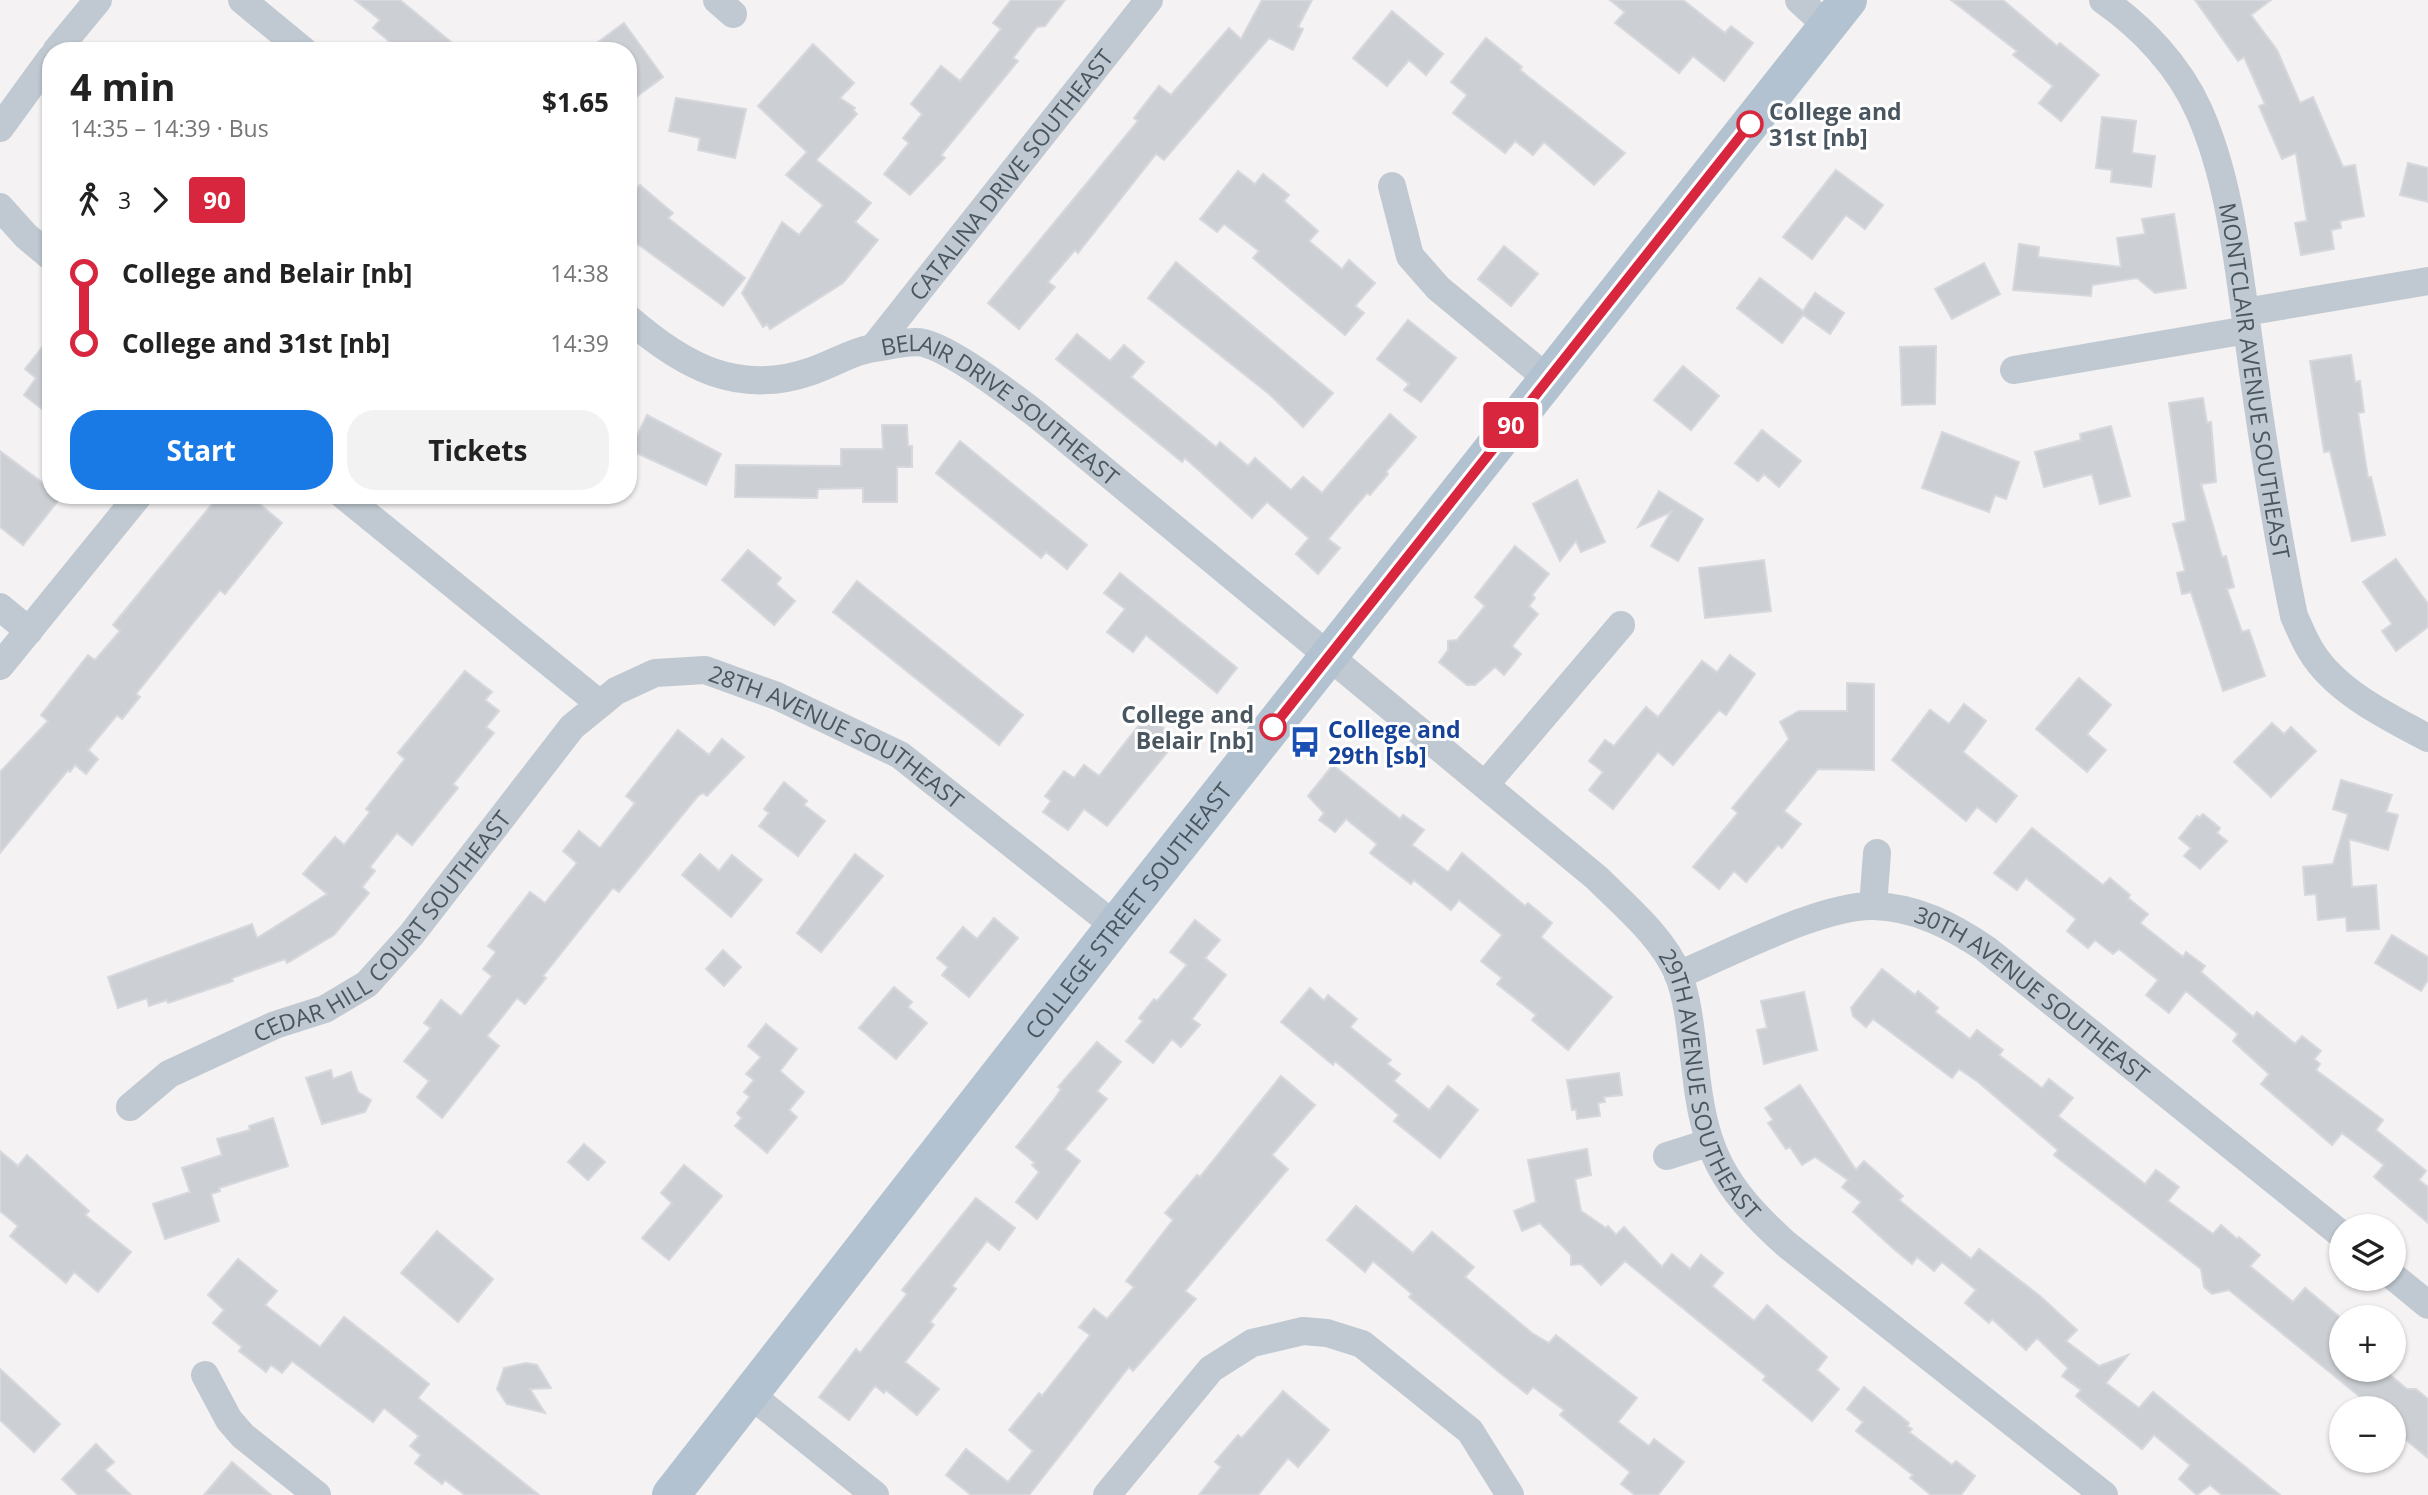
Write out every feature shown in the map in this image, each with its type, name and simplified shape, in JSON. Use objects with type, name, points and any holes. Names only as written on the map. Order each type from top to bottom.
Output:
[{"type":"main road","name":"COLLEGE STREET SOUTHEAST","points":[[671,1495],[1115,926],[1838,13]]},
{"type":"street","points":[[63,42],[98,0]]},
{"type":"street","points":[[242,0],[293,42]]},
{"type":"street","name":"CATALINA DRIVE SOUTHEAST","points":[[874,348],[1149,0]]},
{"type":"street","points":[[1799,0],[1838,13]]},
{"type":"street","name":"MONTCLAIR AVENUE SOUTHEAST","points":[[2103,0],[2133,21],[2172,65],[2199,110],[2219,168],[2294,616],[2311,652],[2336,679],[2393,720],[2428,738]]},
{"type":"street","points":[[0,128],[42,70]]},
{"type":"street","points":[[1392,186],[1410,256],[1438,288],[1548,379]]},
{"type":"street","points":[[0,207],[42,249]]},
{"type":"street","points":[[2014,370],[2428,281]]},
{"type":"street","name":"BELAIR DRIVE SOUTHEAST","points":[[637,325],[684,360],[714,374],[759,382],[811,372],[860,349],[922,342],[977,371],[1037,414],[1329,656]]},
{"type":"street","points":[[0,666],[132,504]]},
{"type":"street","points":[[354,504],[600,704]]},
{"type":"street","points":[[0,607],[29,631]]},
{"type":"street","points":[[1485,785],[1621,625]]},
{"type":"street","name":"29TH AVENUE SOUTHEAST","points":[[1329,656],[1606,887],[1651,931],[1678,975],[1690,1022],[1708,1143],[1741,1199],[1786,1244],[2104,1495]]},
{"type":"street","name":"28TH AVENUE SOUTHEAST","points":[[600,704],[616,691],[654,673],[705,670],[777,696],[900,755],[1115,926]]},
{"type":"street","name":"CEDAR HILL COURT SOUTHEAST","points":[[130,1107],[169,1073],[275,1025],[325,1009],[367,984],[419,925],[572,727],[600,704]]},
{"type":"street","points":[[1873,906],[1877,853]]},
{"type":"street","name":"30TH AVENUE SOUTHEAST","points":[[1678,975],[1815,918],[1847,908],[1873,906],[1902,909],[1935,919],[1986,949],[2329,1225]]},
{"type":"street","points":[[1667,1156],[1708,1143]]},
{"type":"street","points":[[2406,1287],[2428,1305]]},
{"type":"street","points":[[1107,1495],[1212,1369],[1252,1343],[1303,1331],[1327,1333],[1362,1344],[1470,1431],[1510,1495]]},
{"type":"street","points":[[205,1375],[229,1420],[243,1436],[317,1495]]},
{"type":"street","points":[[751,1395],[875,1495]]},
{"type":"building","points":[[355,0],[400,0],[451,42],[390,42],[373,28],[380,20]]},
{"type":"building","points":[[1011,0],[1065,0],[1045,26],[1037,27],[1013,58],[1018,61],[941,155],[945,158],[910,195],[884,174],[909,143],[903,138],[922,114],[911,104],[941,66],[960,81],[1001,29],[993,23]]},
{"type":"building","points":[[1262,0],[1312,0],[1298,27],[1303,29],[1293,50],[1269,38],[1164,160],[1156,154],[1078,253],[1075,250],[1048,282],[1055,287],[1019,329],[988,303],[1138,121],[1134,118],[1159,86],[1171,95],[1229,28],[1241,39]]},
{"type":"building","points":[[1610,0],[1683,0],[1725,33],[1731,26],[1753,43],[1724,81],[1693,56],[1679,73],[1615,23],[1625,12]]},
{"type":"building","points":[[1951,0],[2003,0],[2057,46],[2060,43],[2099,75],[2061,121],[2039,103],[2053,86],[2013,55],[2017,51]]},
{"type":"building","points":[[2195,0],[2271,0],[2251,15],[2277,50],[2300,103],[2313,97],[2343,167],[2355,165],[2364,216],[2340,221],[2341,228],[2331,230],[2334,249],[2301,255],[2295,223],[2307,221],[2296,153],[2282,159],[2259,106],[2265,104],[2244,57],[2238,61]]},
{"type":"building","points":[[1392,11],[1443,54],[1426,75],[1409,60],[1387,86],[1353,58]]},
{"type":"building","points":[[624,23],[663,77],[637,96],[637,42],[598,42]]},
{"type":"building","points":[[1486,38],[1522,67],[1520,70],[1625,153],[1594,185],[1544,142],[1533,155],[1515,141],[1505,153],[1453,113],[1467,95],[1451,82]]},
{"type":"building","points":[[813,44],[854,83],[840,98],[855,108],[853,110],[857,114],[816,160],[871,203],[855,222],[878,240],[843,283],[770,329],[767,324],[763,327],[742,293],[782,222],[799,235],[823,205],[786,175],[807,152],[758,106]]},
{"type":"building","points":[[676,98],[746,109],[735,158],[698,150],[700,138],[669,131]]},
{"type":"building","points":[[2102,117],[2136,121],[2132,153],[2155,156],[2151,187],[2111,182],[2112,170],[2096,168]]},
{"type":"building","points":[[2408,163],[2428,168],[2428,202],[2400,195]]},
{"type":"building","points":[[1836,170],[1883,205],[1865,229],[1846,215],[1812,259],[1783,237]]},
{"type":"building","points":[[1238,171],[1255,184],[1263,174],[1289,195],[1284,201],[1318,231],[1309,241],[1342,269],[1349,260],[1375,283],[1355,306],[1364,313],[1345,335],[1253,258],[1259,251],[1224,224],[1217,232],[1200,219]]},
{"type":"building","points":[[640,185],[673,213],[668,218],[745,278],[723,306],[637,244],[637,188]]},
{"type":"building","points":[[2174,214],[2186,288],[2155,293],[2137,278],[2092,285],[2091,296],[2013,290],[2019,244],[2039,247],[2038,257],[2121,267],[2117,238],[2145,234],[2142,219]]},
{"type":"building","points":[[1504,246],[1538,274],[1511,306],[1478,279]]},
{"type":"building","points":[[1176,262],[1333,393],[1303,427],[1269,394],[1148,298]]},
{"type":"building","points":[[1984,263],[2000,294],[1952,319],[1935,289]]},
{"type":"building","points":[[1760,278],[1803,311],[1815,293],[1844,313],[1830,334],[1803,315],[1782,343],[1737,308]]},
{"type":"building","points":[[1408,320],[1456,358],[1421,402],[1404,390],[1409,384],[1377,359]]},
{"type":"building","points":[[1077,334],[1110,361],[1124,345],[1144,362],[1131,377],[1216,447],[1220,442],[1248,466],[1255,458],[1291,490],[1303,477],[1322,493],[1390,414],[1416,437],[1370,495],[1367,493],[1328,539],[1340,548],[1318,574],[1296,554],[1309,538],[1267,502],[1252,518],[1185,458],[1182,462],[1056,359]]},
{"type":"building","points":[[1936,346],[1935,404],[1902,405],[1900,347]]},
{"type":"building","points":[[42,347],[42,409],[24,395],[36,378],[25,369]]},
{"type":"building","points":[[2351,355],[2355,382],[2360,381],[2364,412],[2358,413],[2368,478],[2371,477],[2385,535],[2352,541],[2330,451],[2324,452],[2310,361]]},
{"type":"building","points":[[1683,366],[1719,396],[1691,430],[1654,400]]},
{"type":"building","points":[[2203,398],[2207,423],[2211,422],[2216,482],[2201,484],[2222,557],[2226,556],[2234,587],[2227,589],[2242,632],[2249,630],[2265,676],[2223,691],[2191,592],[2182,594],[2177,573],[2185,571],[2173,524],[2186,521],[2169,403]]},
{"type":"building","points":[[647,415],[721,454],[706,485],[637,453],[637,436]]},
{"type":"building","points":[[882,425],[907,425],[908,446],[912,446],[912,467],[897,467],[897,502],[863,502],[863,488],[818,489],[817,498],[735,497],[736,465],[841,466],[841,449],[883,449]]},
{"type":"building","points":[[2111,426],[2130,496],[2100,504],[2092,474],[2044,487],[2035,452],[2081,440],[2080,434]]},
{"type":"building","points":[[1762,430],[1801,461],[1779,487],[1764,474],[1758,481],[1735,463]]},
{"type":"building","points":[[1942,432],[2019,462],[2006,499],[1995,495],[1989,512],[1922,488]]},
{"type":"building","points":[[960,441],[1087,545],[1067,569],[1046,552],[1041,558],[936,473]]},
{"type":"building","points":[[0,451],[42,482],[42,504],[55,504],[23,545],[0,527]]},
{"type":"building","points":[[1577,480],[1605,542],[1581,552],[1576,541],[1560,561],[1533,504]]},
{"type":"building","points":[[1659,491],[1703,519],[1678,561],[1651,546],[1671,512],[1638,527]]},
{"type":"building","points":[[212,504],[260,504],[282,523],[225,594],[220,590],[192,624],[136,694],[140,697],[122,719],[117,715],[88,750],[98,759],[86,774],[75,765],[70,772],[68,770],[0,853],[0,772],[48,721],[41,715],[88,655],[95,660],[120,631],[113,625]]},
{"type":"building","points":[[1515,546],[1549,574],[1532,595],[1535,598],[1529,606],[1538,614],[1512,646],[1521,654],[1504,675],[1495,667],[1475,685],[1467,685],[1439,662],[1448,650],[1448,641],[1457,640],[1485,606],[1475,597]]},
{"type":"building","points":[[748,550],[781,578],[776,584],[795,601],[774,625],[722,580]]},
{"type":"building","points":[[2396,559],[2428,604],[2428,627],[2396,651],[2382,631],[2392,624],[2363,582]]},
{"type":"building","points":[[1764,560],[1771,611],[1705,618],[1699,568]]},
{"type":"building","points":[[1120,573],[1237,668],[1217,693],[1146,635],[1133,652],[1107,632],[1125,609],[1104,593]]},
{"type":"building","points":[[857,581],[1023,715],[999,745],[833,612]]},
{"type":"building","points":[[1730,655],[1755,674],[1726,715],[1719,710],[1673,765],[1658,752],[1613,809],[1589,790],[1603,772],[1589,761],[1605,740],[1614,746],[1646,707],[1658,717],[1702,661],[1717,672]]},
{"type":"building","points":[[465,671],[492,692],[485,700],[499,711],[486,727],[494,733],[453,784],[458,788],[412,845],[397,833],[370,867],[375,871],[362,887],[369,893],[334,935],[287,963],[285,959],[232,978],[233,981],[168,1003],[167,1000],[149,1006],[147,998],[118,1008],[108,977],[252,924],[257,938],[327,894],[303,874],[335,837],[344,845],[370,812],[366,809],[405,759],[398,753]]},
{"type":"building","points":[[2079,678],[2111,705],[2087,734],[2106,750],[2087,772],[2036,729]]},
{"type":"building","points":[[1847,683],[1874,684],[1874,770],[1818,769],[1784,811],[1801,824],[1782,848],[1778,845],[1746,882],[1734,871],[1719,889],[1693,867],[1738,813],[1732,808],[1789,739],[1780,722],[1799,711],[1847,711]]},
{"type":"building","points":[[1964,704],[1986,721],[1963,752],[2017,796],[1996,822],[1977,807],[1966,821],[1892,760],[1930,710],[1949,724]]},
{"type":"building","points":[[1147,715],[1178,739],[1107,826],[1084,809],[1068,830],[1043,812],[1051,801],[1045,796],[1064,771],[1074,778],[1084,765],[1099,776]]},
{"type":"building","points":[[2272,723],[2284,734],[2291,727],[2316,751],[2271,797],[2234,762]]},
{"type":"building","points":[[678,730],[709,755],[722,739],[744,757],[707,796],[703,793],[698,796],[619,892],[613,888],[543,976],[546,978],[525,1004],[517,998],[487,1036],[499,1046],[442,1118],[417,1097],[429,1081],[404,1061],[431,1028],[424,1023],[441,1000],[461,1016],[492,976],[483,969],[496,952],[488,946],[530,892],[545,903],[577,863],[563,851],[579,831],[600,848],[635,803],[626,796]]},
{"type":"building","points":[[1333,765],[1400,819],[1403,815],[1424,830],[1412,845],[1448,872],[1462,853],[1525,906],[1528,903],[1552,923],[1541,937],[1612,997],[1568,1050],[1532,1020],[1536,1015],[1497,984],[1502,978],[1481,961],[1502,935],[1459,900],[1451,910],[1414,880],[1411,884],[1370,853],[1377,844],[1346,819],[1335,832],[1319,820],[1324,813],[1308,796]]},
{"type":"building","points":[[2341,780],[2392,795],[2386,812],[2398,815],[2388,850],[2349,839],[2352,887],[2376,885],[2379,929],[2347,931],[2346,917],[2318,920],[2316,894],[2305,895],[2303,867],[2333,864],[2348,814],[2333,809]]},
{"type":"building","points":[[784,782],[807,801],[804,805],[825,821],[798,856],[759,826],[769,813],[764,809]]},
{"type":"building","points":[[2203,814],[2220,828],[2217,833],[2227,841],[2200,869],[2184,856],[2191,848],[2179,838],[2197,816],[2199,818]]},
{"type":"building","points":[[2032,828],[2103,885],[2110,878],[2130,895],[2128,898],[2148,914],[2140,923],[2183,957],[2186,952],[2205,966],[2201,972],[2253,1017],[2257,1012],[2295,1044],[2302,1036],[2321,1051],[2314,1059],[2320,1064],[2316,1070],[2383,1120],[2376,1130],[2426,1171],[2419,1180],[2428,1187],[2428,1223],[2374,1177],[2384,1165],[2342,1133],[2332,1145],[2261,1084],[2269,1074],[2233,1041],[2238,1034],[2186,991],[2169,1013],[2146,995],[2158,980],[2119,949],[2113,954],[2095,940],[2088,948],[2067,931],[2076,919],[2026,878],[2017,890],[1994,873]]},
{"type":"building","points":[[700,854],[719,871],[732,855],[762,880],[731,917],[682,875]]},
{"type":"building","points":[[855,854],[883,876],[821,952],[797,933]]},
{"type":"building","points":[[994,918],[1018,938],[969,997],[942,975],[948,967],[937,958],[963,927],[977,939]]},
{"type":"building","points":[[1195,920],[1220,940],[1205,958],[1226,975],[1192,1019],[1200,1025],[1181,1047],[1172,1039],[1153,1063],[1126,1041],[1143,1021],[1139,1018],[1154,999],[1157,1001],[1187,965],[1170,952]]},
{"type":"building","points":[[2392,935],[2428,957],[2428,980],[2421,991],[2375,963]]},
{"type":"building","points":[[723,950],[741,967],[724,986],[706,969]]},
{"type":"building","points":[[1882,969],[1915,995],[1918,991],[1938,1008],[1935,1012],[1970,1039],[1977,1030],[2003,1050],[1999,1055],[2042,1088],[2049,1079],[2073,1098],[2058,1116],[2145,1184],[2156,1170],[2179,1187],[2168,1201],[2213,1234],[2221,1225],[2237,1239],[2239,1237],[2260,1255],[2250,1266],[2293,1302],[2305,1288],[2329,1308],[2329,1372],[2229,1290],[2212,1294],[2204,1287],[2201,1269],[2054,1155],[2058,1150],[1978,1082],[1959,1069],[1952,1078],[1873,1019],[1866,1027],[1853,1016],[1851,1008]]},
{"type":"building","points":[[894,987],[912,1002],[908,1007],[927,1023],[896,1059],[859,1028]]},
{"type":"building","points":[[1310,988],[1324,1001],[1328,995],[1357,1019],[1350,1027],[1391,1060],[1387,1064],[1400,1074],[1394,1081],[1429,1110],[1448,1086],[1478,1110],[1440,1158],[1394,1121],[1399,1115],[1335,1061],[1333,1065],[1281,1022]]},
{"type":"building","points":[[1804,992],[1817,1050],[1764,1064],[1757,1030],[1767,1028],[1761,1001]]},
{"type":"building","points":[[766,1024],[797,1049],[780,1071],[804,1092],[789,1110],[797,1117],[767,1153],[735,1126],[742,1118],[737,1113],[750,1097],[744,1092],[754,1080],[746,1074],[761,1057],[748,1046]]},
{"type":"building","points":[[1097,1042],[1121,1062],[1097,1091],[1107,1099],[1065,1149],[1080,1161],[1037,1219],[1016,1202],[1039,1172],[1032,1165],[1035,1163],[1016,1147],[1053,1101],[1061,1089],[1058,1087]]},
{"type":"building","points":[[331,1070],[333,1079],[351,1072],[358,1092],[371,1100],[365,1112],[322,1124],[306,1078]]},
{"type":"building","points":[[1619,1073],[1622,1095],[1604,1097],[1605,1102],[1598,1103],[1600,1116],[1577,1119],[1576,1109],[1572,1110],[1567,1080]]},
{"type":"building","points":[[1281,1076],[1315,1105],[1272,1155],[1288,1169],[1185,1291],[1196,1299],[1133,1371],[1129,1367],[1029,1495],[971,1495],[946,1475],[966,1449],[1008,1482],[1033,1451],[1009,1430],[1039,1393],[1042,1396],[1090,1335],[1079,1327],[1094,1309],[1107,1319],[1134,1287],[1126,1281],[1173,1220],[1165,1213],[1197,1175],[1200,1177]]},
{"type":"building","points":[[1800,1085],[1856,1170],[1864,1161],[1903,1196],[1899,1200],[1971,1259],[1979,1249],[2040,1296],[2077,1330],[2066,1341],[2099,1366],[2128,1355],[2106,1383],[2139,1408],[2153,1392],[2280,1495],[2222,1495],[2210,1485],[2197,1495],[2179,1479],[2190,1465],[2154,1435],[2142,1449],[2076,1396],[2081,1390],[2062,1376],[2068,1368],[2037,1338],[2026,1350],[1992,1319],[1989,1323],[1965,1303],[1976,1290],[1942,1262],[1934,1271],[1917,1257],[1912,1264],[1895,1250],[1853,1212],[1861,1202],[1842,1187],[1848,1180],[1815,1157],[1802,1165],[1790,1147],[1786,1149],[1768,1123],[1773,1120],[1765,1108]]},
{"type":"building","points":[[273,1118],[288,1166],[219,1188],[220,1191],[211,1194],[219,1221],[165,1239],[153,1204],[190,1192],[182,1168],[222,1155],[217,1139],[250,1130],[249,1126]]},
{"type":"building","points":[[584,1144],[605,1162],[588,1180],[568,1162]]},
{"type":"building","points":[[1587,1149],[1591,1175],[1575,1179],[1581,1211],[1606,1228],[1608,1226],[1616,1235],[1624,1227],[1662,1267],[1672,1254],[1690,1269],[1701,1255],[1723,1273],[1712,1286],[1754,1321],[1767,1305],[1827,1357],[1817,1370],[1839,1389],[1812,1421],[1763,1380],[1766,1376],[1625,1261],[1601,1285],[1581,1264],[1571,1265],[1571,1255],[1540,1223],[1522,1231],[1514,1211],[1536,1202],[1528,1160]]},
{"type":"building","points":[[0,1151],[18,1166],[27,1155],[89,1211],[85,1215],[131,1252],[98,1292],[74,1272],[66,1283],[10,1236],[18,1226],[0,1211]]},
{"type":"building","points":[[684,1165],[722,1196],[669,1260],[642,1238],[672,1203],[661,1193]]},
{"type":"building","points":[[976,1198],[1015,1228],[999,1250],[987,1241],[952,1286],[956,1289],[930,1322],[934,1325],[905,1362],[939,1389],[917,1415],[886,1390],[884,1393],[875,1386],[849,1420],[819,1397],[856,1349],[860,1353],[907,1294],[902,1290]]},
{"type":"building","points":[[1356,1206],[1413,1253],[1432,1232],[1474,1267],[1465,1277],[1532,1333],[1549,1343],[1556,1335],[1637,1398],[1618,1422],[1649,1446],[1654,1439],[1684,1462],[1658,1495],[1635,1495],[1621,1484],[1630,1472],[1560,1415],[1564,1410],[1533,1387],[1527,1394],[1500,1373],[1409,1297],[1412,1294],[1373,1261],[1365,1272],[1327,1240]]},
{"type":"building","points":[[437,1231],[493,1279],[458,1322],[401,1273]]},
{"type":"building","points":[[238,1259],[277,1291],[265,1305],[320,1347],[344,1317],[384,1348],[429,1384],[418,1398],[539,1495],[465,1495],[445,1480],[442,1484],[415,1463],[421,1455],[410,1446],[419,1436],[384,1408],[373,1422],[292,1361],[282,1373],[271,1365],[266,1372],[239,1351],[242,1347],[213,1323],[224,1310],[208,1295]]},
{"type":"building","points":[[526,1363],[537,1365],[551,1388],[530,1389],[545,1413],[507,1404],[497,1389],[504,1368]]},
{"type":"building","points":[[0,1369],[60,1424],[34,1452],[0,1420]]},
{"type":"building","points":[[2342,1382],[2399,1382],[2407,1389],[2416,1389],[2428,1399],[2428,1458],[2406,1440],[2406,1396],[2359,1396]]},
{"type":"building","points":[[1864,1387],[1909,1423],[1907,1426],[1912,1429],[1909,1432],[1952,1465],[1956,1461],[1975,1476],[1961,1495],[1931,1495],[1910,1478],[1913,1475],[1856,1431],[1863,1422],[1847,1409]]},
{"type":"building","points":[[1283,1391],[1329,1430],[1321,1440],[1298,1467],[1288,1458],[1258,1495],[1199,1495],[1221,1467],[1215,1462],[1238,1435],[1242,1438]]},
{"type":"building","points":[[96,1444],[114,1462],[105,1470],[131,1495],[78,1495],[62,1479]]},
{"type":"building","points":[[232,1462],[271,1495],[204,1495]]},
{"type":"bus line","name":"90","points":[[1273,727],[1750,124]]},
{"type":"place","name":"College and 31st [nb]","points":[[1750,124]]},
{"type":"place","name":"College and Belair [nb]","points":[[1273,727]]},
{"type":"place","name":"College and 29th [sb]","points":[[1305,742]]}]
